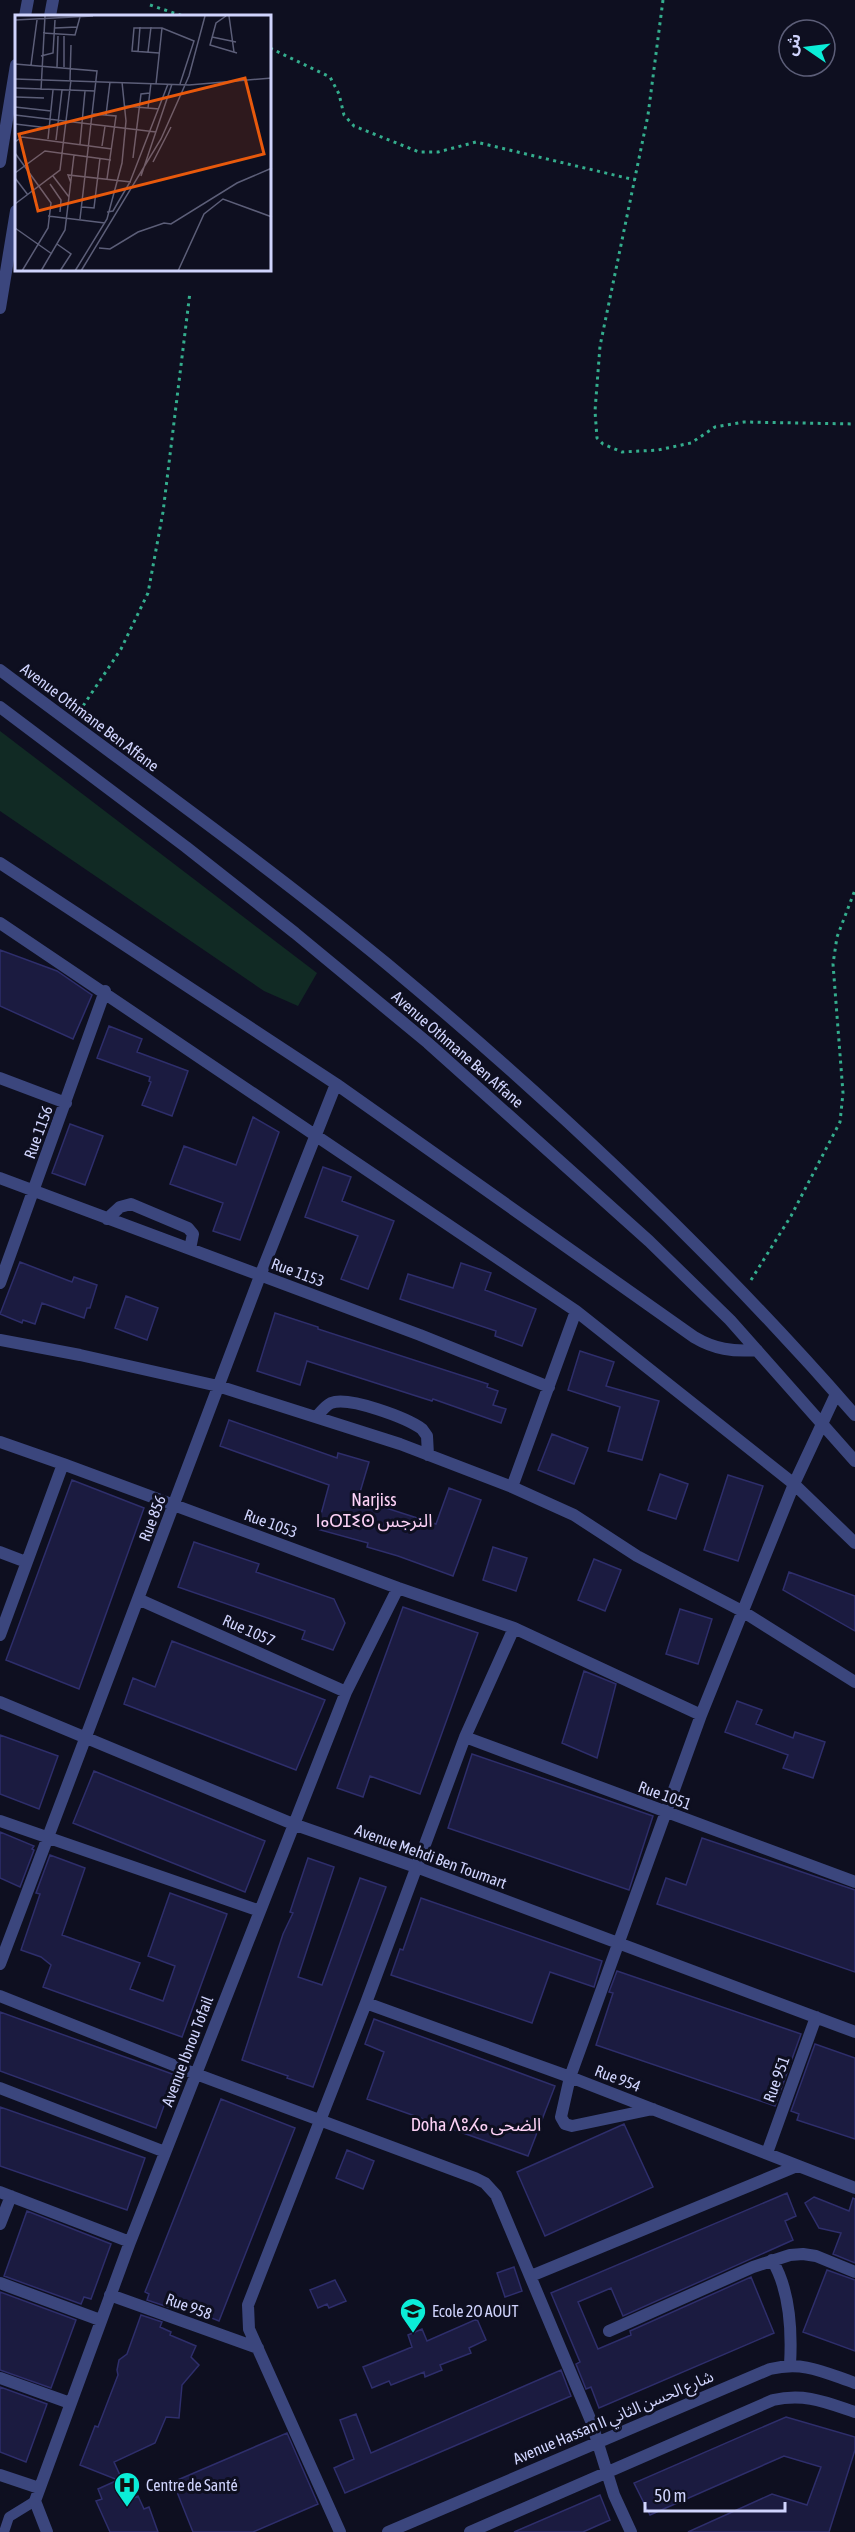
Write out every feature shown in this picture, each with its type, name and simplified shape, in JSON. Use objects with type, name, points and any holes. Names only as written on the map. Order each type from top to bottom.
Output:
[{"type":"street","points":[[25,15],[28,0]]},
{"type":"street","points":[[50,15],[52,0]]},
{"type":"street","points":[[0,162],[15,71]]},
{"type":"street","points":[[0,308],[15,217]]},
{"type":"street","name":"Avenue Othmane Ben Affane","points":[[0,670],[312,904],[495,1056],[603,1153],[742,1291],[855,1415]]},
{"type":"street","name":"Avenue Othmane Ben Affane","points":[[0,707],[186,847],[428,1043],[649,1241],[730,1320],[855,1461]]},
{"type":"street","points":[[0,863],[336,1084],[694,1337],[724,1350],[757,1350]]},
{"type":"street","points":[[0,923],[105,991],[576,1311],[794,1484],[855,1544]]},
{"type":"street","name":"Rue 1156","points":[[0,1283],[35,1191],[105,991]]},
{"type":"street","points":[[0,1078],[66,1103]]},
{"type":"street","name":"Rue 856","points":[[0,1964],[314,1133],[336,1084]]},
{"type":"street","name":"Rue 1153","points":[[0,1178],[420,1335],[549,1387]]},
{"type":"street","points":[[107,1219],[120,1207],[131,1204],[188,1228],[193,1234],[190,1249]]},
{"type":"street","points":[[512,1487],[576,1311]]},
{"type":"street","points":[[0,1340],[120,1363],[218,1386],[317,1416],[512,1487],[574,1515],[637,1556],[741,1611],[855,1682]]},
{"type":"street","points":[[653,2109],[594,2122],[565,2124],[561,2117],[570,2077],[617,1942],[701,1715],[794,1484],[836,1394]]},
{"type":"street","points":[[317,1416],[332,1403],[359,1404],[422,1429],[427,1436],[428,1455]]},
{"type":"street","name":"Rue 1053","points":[[0,1442],[398,1588],[514,1628],[701,1715]]},
{"type":"street","points":[[0,1635],[63,1464]]},
{"type":"street","points":[[0,1552],[26,1562]]},
{"type":"street","name":"Avenue Ibnou Tofail","points":[[37,2494],[100,2320],[293,1824],[346,1692],[398,1588]]},
{"type":"street","name":"Rue 1057","points":[[138,1599],[346,1692]]},
{"type":"street","points":[[340,2532],[249,2329],[248,2305],[366,2003],[465,1737],[514,1628]]},
{"type":"street","name":"Avenue Mehdi Ben Toumart","points":[[0,1702],[293,1824],[416,1867],[855,2032]]},
{"type":"street","name":"Rue 1051","points":[[465,1737],[855,1882]]},
{"type":"street","points":[[0,1821],[260,1911]]},
{"type":"street","points":[[0,1996],[196,2074],[320,2118],[485,2183],[496,2194],[531,2276],[591,2421],[614,2495],[631,2532]]},
{"type":"street","name":"Rue 954","points":[[366,2003],[570,2077],[855,2188]]},
{"type":"street","name":"Rue 951","points":[[766,2153],[816,2017]]},
{"type":"street","points":[[0,2088],[165,2152]]},
{"type":"street","points":[[531,2276],[797,2166]]},
{"type":"street","points":[[0,2224],[5,2194],[130,2242]]},
{"type":"street","points":[[609,2331],[772,2260],[803,2254],[855,2272]]},
{"type":"street","points":[[772,2260],[779,2271],[792,2334],[789,2364]]},
{"type":"street","points":[[0,2283],[100,2320]]},
{"type":"street","name":"Rue 958","points":[[110,2295],[258,2348]]},
{"type":"street","name":"Avenue Hassan II شارع الحسن الثاني","points":[[388,2532],[744,2378],[789,2364],[813,2368],[855,2383]]},
{"type":"street","points":[[0,2378],[70,2403]]},
{"type":"street","points":[[470,2532],[773,2400],[792,2396],[807,2397],[855,2412]]},
{"type":"street","points":[[0,2475],[37,2494],[47,2532]]},
{"type":"lane","points":[[4,2532],[9,2517],[37,2494]]},
{"type":"path","points":[[663,0],[648,116],[600,346],[595,411],[597,438],[603,444],[622,452],[658,450],[691,443],[715,427],[744,422],[855,424]]},
{"type":"path","points":[[150,5],[180,15]]},
{"type":"path","points":[[272,49],[330,77],[339,94],[344,115],[354,126],[419,152],[438,152],[476,142],[635,180]]},
{"type":"path","points":[[70,723],[111,665],[148,594],[163,512],[190,292]]},
{"type":"path","points":[[742,1291],[791,1216],[840,1122],[843,1093],[832,964],[837,937],[855,890]]},
{"type":"green space","points":[[0,731],[317,973],[298,1006],[264,991],[0,811]]},
{"type":"building","points":[[0,950],[57,971],[92,995],[73,1039],[0,1006]]},
{"type":"building","points":[[109,1026],[142,1039],[137,1052],[188,1071],[172,1116],[142,1105],[151,1082],[150,1077],[97,1058]]},
{"type":"building","points":[[253,1117],[279,1132],[240,1240],[213,1231],[223,1203],[170,1184],[184,1146],[236,1165]]},
{"type":"building","points":[[70,1124],[103,1136],[85,1185],[52,1173]]},
{"type":"building","points":[[323,1167],[351,1177],[342,1201],[394,1221],[368,1289],[341,1279],[358,1236],[305,1217]]},
{"type":"building","points":[[20,1262],[72,1282],[74,1277],[97,1285],[90,1308],[87,1308],[84,1318],[42,1303],[35,1324],[23,1320],[22,1323],[0,1314]]},
{"type":"building","points":[[461,1263],[491,1273],[485,1290],[536,1309],[522,1346],[495,1336],[496,1331],[400,1299],[408,1274],[453,1288]]},
{"type":"building","points":[[126,1296],[158,1308],[147,1340],[115,1328]]},
{"type":"building","points":[[275,1313],[488,1384],[487,1387],[498,1391],[493,1405],[506,1409],[501,1423],[433,1399],[432,1401],[307,1361],[300,1385],[257,1371]]},
{"type":"building","points":[[580,1351],[614,1362],[606,1386],[659,1401],[642,1460],[608,1451],[620,1407],[568,1390]]},
{"type":"building","points":[[229,1420],[337,1458],[338,1453],[369,1462],[358,1499],[436,1524],[449,1488],[481,1500],[453,1576],[367,1547],[368,1543],[317,1529],[329,1485],[220,1446]]},
{"type":"building","points":[[552,1434],[588,1448],[574,1484],[538,1470]]},
{"type":"building","points":[[660,1474],[688,1484],[676,1519],[648,1510]]},
{"type":"building","points":[[728,1475],[763,1486],[738,1561],[704,1550]]},
{"type":"building","points":[[72,1480],[144,1508],[79,1689],[6,1660]]},
{"type":"building","points":[[194,1542],[259,1564],[256,1572],[334,1599],[345,1623],[333,1650],[302,1639],[305,1631],[178,1587]]},
{"type":"building","points":[[493,1547],[527,1558],[516,1591],[483,1580]]},
{"type":"building","points":[[594,1559],[621,1570],[605,1611],[578,1600]]},
{"type":"building","points":[[789,1572],[855,1596],[855,1631],[783,1590]]},
{"type":"building","points":[[403,1607],[478,1633],[420,1794],[370,1776],[363,1797],[337,1788]]},
{"type":"building","points":[[680,1609],[712,1619],[698,1664],[666,1654]]},
{"type":"building","points":[[172,1641],[325,1700],[296,1770],[124,1704],[133,1678],[155,1687]]},
{"type":"building","points":[[584,1671],[616,1684],[597,1758],[562,1743]]},
{"type":"building","points":[[737,1701],[762,1710],[756,1724],[793,1738],[795,1732],[825,1742],[813,1778],[783,1768],[788,1755],[725,1732]]},
{"type":"building","points":[[0,1735],[58,1756],[39,1809],[0,1794]]},
{"type":"building","points":[[472,1754],[653,1816],[629,1890],[448,1828]]},
{"type":"building","points":[[94,1771],[265,1841],[245,1892],[73,1823]]},
{"type":"building","points":[[0,1832],[34,1846],[20,1887],[0,1878]]},
{"type":"building","points":[[702,1838],[855,1890],[855,1972],[657,1904],[666,1878],[686,1885]]},
{"type":"building","points":[[50,1855],[85,1868],[62,1935],[140,1963],[130,1989],[163,2001],[175,1966],[148,1956],[170,1893],[227,1914],[182,2037],[43,1987],[51,1965],[41,1957],[21,1950],[40,1894],[36,1893]]},
{"type":"building","points":[[308,1858],[334,1867],[298,1977],[322,1985],[360,1878],[386,1887],[313,2087],[242,2060],[283,1934],[293,1913],[290,1912]]},
{"type":"building","points":[[421,1898],[602,1961],[594,1987],[550,1972],[532,2023],[391,1975],[400,1949],[403,1950]]},
{"type":"building","points":[[617,1971],[801,2034],[775,2106],[596,2045],[613,1993],[609,1992]]},
{"type":"building","points":[[0,2012],[175,2075],[156,2128],[0,2071]]},
{"type":"building","points":[[374,2019],[555,2086],[528,2156],[367,2099],[384,2052],[365,2044]]},
{"type":"building","points":[[815,2044],[855,2058],[855,2139],[797,2120],[799,2114],[791,2111]]},
{"type":"building","points":[[221,2099],[295,2128],[219,2321],[170,2301],[168,2307],[147,2300],[149,2294],[145,2292]]},
{"type":"building","points":[[0,2107],[145,2158],[127,2210],[0,2166]]},
{"type":"building","points":[[624,2124],[653,2187],[545,2236],[517,2172]]},
{"type":"building","points":[[347,2150],[374,2161],[363,2189],[336,2178]]},
{"type":"building","points":[[787,2193],[796,2216],[785,2221],[793,2240],[623,2316],[611,2288],[578,2302],[598,2349],[631,2335],[630,2331],[751,2277],[774,2333],[599,2408],[591,2387],[586,2389],[576,2364],[580,2362],[551,2293]]},
{"type":"building","points":[[814,2197],[849,2211],[853,2198],[855,2199],[855,2263],[833,2254],[841,2233],[819,2228],[805,2203]]},
{"type":"building","points":[[27,2211],[111,2244],[91,2299],[84,2297],[81,2304],[4,2276]]},
{"type":"building","points":[[514,2267],[522,2291],[505,2297],[497,2273]]},
{"type":"building","points":[[827,2270],[855,2280],[855,2351],[803,2332]]},
{"type":"building","points":[[335,2280],[346,2301],[329,2308],[327,2304],[318,2308],[310,2290]]},
{"type":"building","points":[[0,2292],[76,2320],[51,2388],[0,2370]]},
{"type":"building","points":[[141,2315],[162,2322],[160,2327],[171,2332],[170,2335],[196,2346],[191,2357],[199,2365],[182,2385],[179,2418],[166,2417],[155,2443],[114,2462],[131,2499],[138,2496],[144,2509],[149,2507],[158,2532],[110,2532],[96,2501],[102,2499],[98,2489],[118,2480],[80,2465],[95,2426],[98,2427],[118,2375],[119,2360],[127,2354]]},
{"type":"building","points":[[477,2319],[486,2340],[469,2348],[471,2353],[440,2365],[442,2370],[425,2377],[424,2372],[391,2385],[389,2381],[372,2388],[363,2367],[412,2347],[408,2335],[422,2329],[427,2341]]},
{"type":"building","points":[[561,2370],[571,2396],[345,2493],[334,2468],[354,2459],[340,2420],[356,2414],[371,2453]]},
{"type":"building","points":[[0,2387],[47,2404],[26,2462],[0,2452]]},
{"type":"building","points":[[786,2417],[855,2437],[855,2450],[829,2532],[688,2532],[772,2494],[807,2505],[821,2467],[784,2456],[650,2515],[634,2483]]},
{"type":"building","points":[[287,2433],[318,2504],[253,2532],[193,2532],[173,2482]]},
{"type":"building","points":[[600,2495],[610,2520],[583,2532],[514,2532]]},
{"type":"place","name":"Ecole 2O AOUT","points":[[413,2334]]},
{"type":"place","name":"Centre de Santé","points":[[127,2508]]},
{"type":"district","name":"Narjiss ⵏⴰⵔⵊⵉⵙ النرجس","points":[[374,1509]]},
{"type":"district","name":"Doha ⴷⵓⵃⴰ الضحى","points":[[476,2124]]}]
